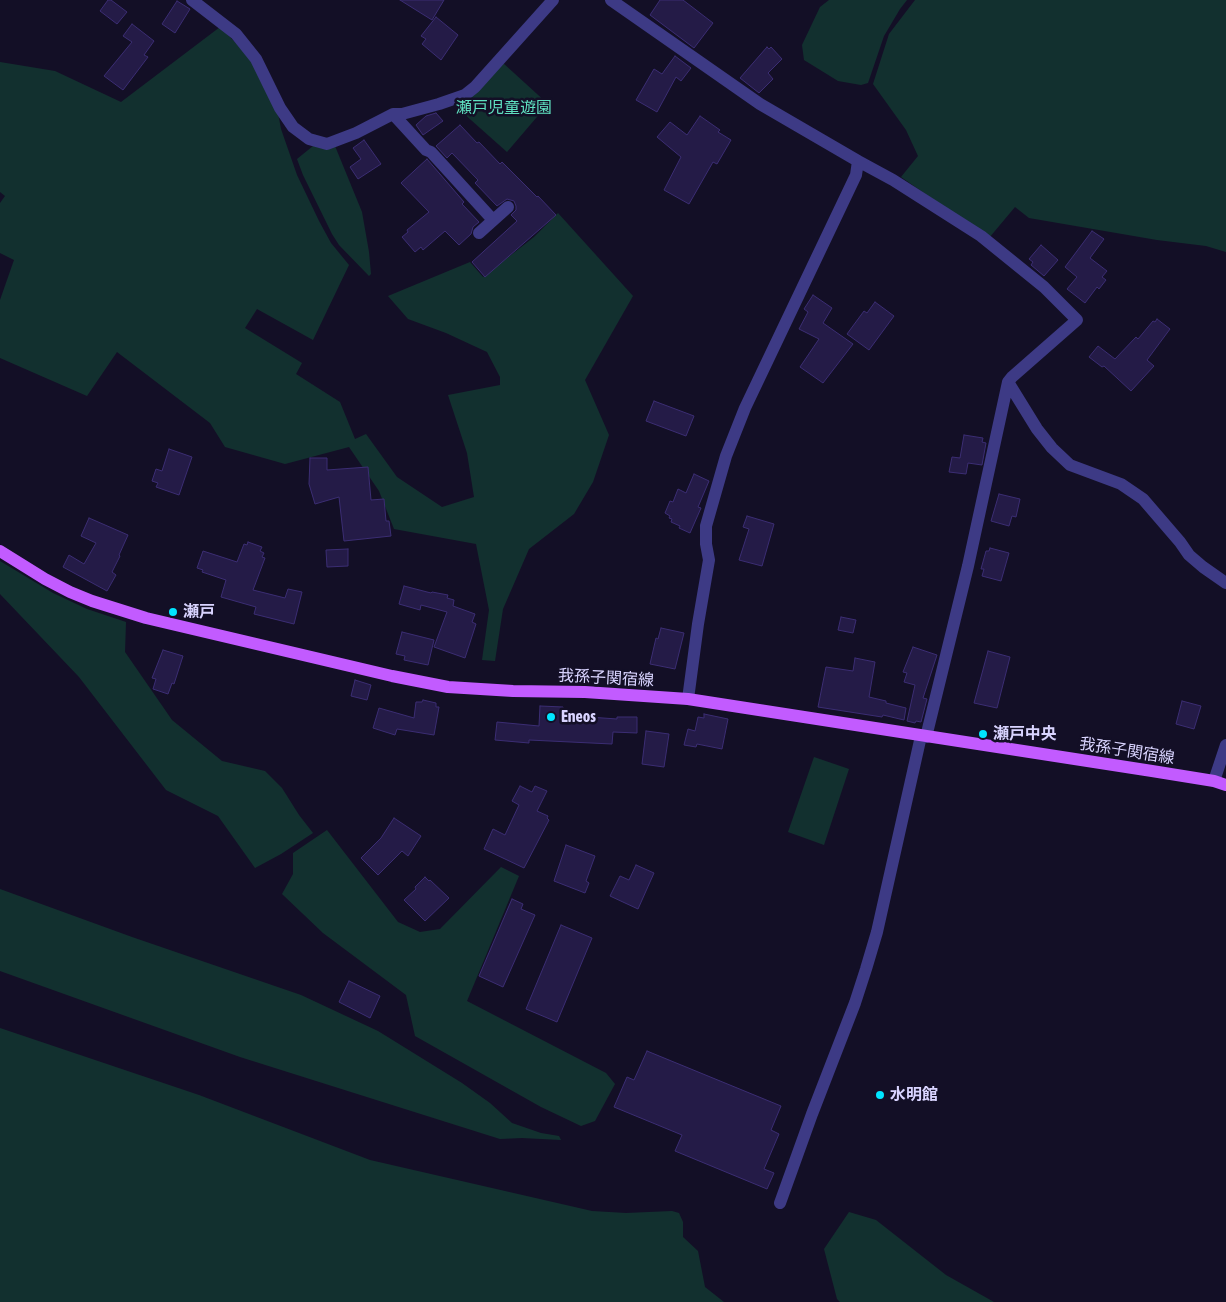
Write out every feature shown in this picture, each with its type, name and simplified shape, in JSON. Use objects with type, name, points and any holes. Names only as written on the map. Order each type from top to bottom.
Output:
[{"type":"main road","name":"我孫子関宿線","points":[[0,551],[70,592],[117,610],[392,676],[448,687],[513,691],[585,692],[688,700],[1220,783]]},
{"type":"street","points":[[192,0],[236,34],[256,59],[284,114],[293,126],[309,139],[327,144],[356,133],[394,114],[402,114],[465,95],[475,87],[553,0]]},
{"type":"street","points":[[611,0],[760,104],[893,180],[998,249],[1044,287],[1078,320],[1008,382],[968,566],[923,737],[866,969],[780,1203]]},
{"type":"street","points":[[394,114],[426,150],[432,152],[493,220]]},
{"type":"street","points":[[688,700],[709,560],[706,544],[706,526],[726,456],[745,408],[856,175],[858,161]]},
{"type":"street","points":[[479,233],[508,207]]},
{"type":"street","points":[[1008,382],[1037,429],[1052,448],[1070,464],[1121,484],[1143,499],[1189,554],[1203,567],[1226,583]]},
{"type":"street","points":[[1220,783],[1226,745]]},
{"type":"green space","points":[[829,0],[907,0],[884,36],[868,83],[861,85],[838,81],[804,60],[802,45],[820,7]]},
{"type":"green space","points":[[915,0],[1226,0],[1226,252],[1206,246],[1157,240],[1029,218],[1015,207],[989,238],[901,177],[918,156],[906,130],[873,84],[889,34]]},
{"type":"green space","points":[[220,27],[251,61],[278,113],[281,129],[297,175],[319,221],[331,243],[349,265],[313,340],[257,309],[245,328],[302,363],[296,374],[340,402],[355,439],[366,434],[397,477],[442,507],[474,497],[467,453],[448,395],[500,385],[500,377],[487,352],[446,333],[408,319],[388,296],[470,262],[483,277],[534,237],[558,213],[633,296],[585,380],[609,435],[593,482],[574,514],[529,549],[503,609],[495,661],[482,660],[489,610],[476,544],[394,529],[379,491],[349,447],[285,464],[225,447],[210,423],[117,352],[87,396],[0,358],[0,300],[14,260],[0,253],[0,203],[5,196],[0,192],[0,62],[55,71],[121,102]]},
{"type":"green space","name":"瀬戸児童遊園","points":[[503,63],[548,104],[507,152],[453,104]]},
{"type":"green space","points":[[313,146],[335,146],[362,212],[369,252],[371,274],[369,276],[339,245],[303,175],[297,159]]},
{"type":"green space","points":[[0,561],[53,593],[87,609],[126,622],[125,652],[172,720],[222,761],[265,771],[282,788],[313,833],[255,868],[218,816],[166,790],[79,677],[0,594]]},
{"type":"green space","points":[[814,757],[849,769],[824,845],[788,832]]},
{"type":"green space","points":[[327,830],[398,922],[420,932],[440,929],[501,867],[519,876],[467,1001],[606,1073],[615,1084],[595,1121],[581,1126],[541,1107],[415,1036],[406,995],[323,933],[282,894],[293,874],[293,853]]},
{"type":"green space","points":[[0,889],[301,995],[378,1031],[462,1083],[490,1103],[512,1123],[541,1133],[559,1136],[561,1140],[500,1139],[240,1057],[0,971]]},
{"type":"green space","points":[[0,1028],[199,1095],[370,1160],[592,1211],[626,1213],[672,1211],[679,1213],[683,1222],[683,1237],[698,1251],[705,1287],[724,1302],[0,1302]]},
{"type":"green space","points":[[849,1212],[876,1220],[946,1275],[994,1302],[840,1302],[837,1299],[824,1249]]},
{"type":"building","points":[[108,0],[111,0],[127,12],[117,24],[100,11]]},
{"type":"building","points":[[400,0],[444,0],[432,20]]},
{"type":"building","points":[[660,0],[683,0],[713,23],[694,48],[650,15]]},
{"type":"building","points":[[177,1],[190,9],[175,33],[162,24]]},
{"type":"building","points":[[436,17],[458,35],[441,60],[422,44],[426,39],[421,36]]},
{"type":"building","points":[[132,24],[154,41],[144,55],[148,57],[123,90],[104,76],[132,42],[123,36]]},
{"type":"building","points":[[767,47],[769,49],[771,47],[782,59],[768,73],[773,79],[759,93],[740,78]]},
{"type":"building","points":[[675,56],[691,68],[681,81],[676,77],[657,112],[636,100],[654,69],[662,74]]},
{"type":"building","points":[[436,113],[443,121],[423,135],[416,125],[426,116]]},
{"type":"building","points":[[700,116],[720,130],[718,132],[731,140],[717,164],[713,162],[689,204],[664,190],[681,157],[657,137],[670,122],[687,135]]},
{"type":"building","points":[[460,125],[500,164],[502,162],[556,215],[485,277],[472,262],[517,221],[511,215],[516,210],[516,206],[514,201],[507,199],[497,206],[475,183],[478,180],[452,153],[447,158],[436,146]]},
{"type":"building","points":[[364,140],[381,164],[358,179],[350,167],[361,159],[353,148]]},
{"type":"building","points":[[427,159],[464,202],[462,204],[479,222],[473,227],[471,234],[459,245],[445,231],[423,250],[421,247],[415,252],[402,237],[408,232],[407,230],[429,212],[401,183]]},
{"type":"building","points":[[1092,231],[1104,239],[1090,258],[1107,271],[1102,277],[1106,280],[1099,289],[1097,287],[1085,303],[1067,289],[1077,277],[1065,267]]},
{"type":"building","points":[[1041,245],[1058,260],[1044,276],[1031,265],[1033,262],[1029,259]]},
{"type":"building","points":[[813,295],[832,308],[823,323],[853,344],[823,383],[800,367],[819,339],[799,329],[808,312],[804,309]]},
{"type":"building","points":[[875,302],[894,316],[869,350],[847,334],[864,311],[867,313]]},
{"type":"building","points":[[1157,319],[1170,329],[1147,360],[1154,366],[1131,391],[1104,366],[1102,367],[1089,357],[1098,346],[1115,359]]},
{"type":"building","points":[[654,401],[694,416],[686,436],[646,421]]},
{"type":"building","points":[[964,435],[983,438],[982,442],[986,443],[982,465],[968,463],[966,474],[949,472],[952,457],[960,458]]},
{"type":"building","points":[[169,449],[192,457],[179,495],[156,487],[158,483],[152,481],[156,469],[162,471]]},
{"type":"building","points":[[310,458],[327,458],[327,470],[368,467],[371,500],[384,499],[386,521],[389,521],[391,536],[344,541],[339,497],[315,504],[309,484]]},
{"type":"building","points":[[694,474],[709,481],[698,507],[701,508],[690,533],[671,522],[670,516],[665,513],[670,501],[673,502],[678,489],[686,493]]},
{"type":"building","points":[[999,494],[1020,499],[1016,517],[1012,516],[1009,526],[991,521]]},
{"type":"building","points":[[747,516],[774,524],[762,566],[739,560],[749,529],[743,527]]},
{"type":"building","points":[[89,518],[128,535],[112,572],[116,575],[107,591],[63,567],[69,555],[84,564],[96,543],[81,536]]},
{"type":"building","points":[[248,542],[262,547],[260,551],[264,553],[262,557],[265,558],[253,590],[285,598],[288,589],[302,592],[294,624],[254,614],[256,607],[221,597],[226,580],[202,572],[203,570],[197,568],[203,551],[237,562],[244,544],[247,545]]},
{"type":"building","points":[[990,548],[1009,553],[1001,581],[982,576],[984,569],[981,569],[986,551],[989,551]]},
{"type":"building","points":[[348,549],[348,566],[327,567],[326,550]]},
{"type":"building","points":[[404,586],[448,595],[447,598],[454,600],[453,606],[475,614],[472,622],[476,624],[465,658],[434,647],[447,612],[421,605],[420,610],[399,604]]},
{"type":"building","points":[[841,617],[856,620],[853,633],[838,630]]},
{"type":"building","points":[[661,628],[684,633],[675,669],[650,664],[656,638],[658,639]]},
{"type":"building","points":[[402,632],[434,640],[428,665],[404,660],[405,656],[396,654]]},
{"type":"building","points":[[913,647],[937,655],[923,698],[927,699],[921,722],[916,721],[915,723],[907,721],[915,685],[904,682],[907,673],[903,672]]},
{"type":"building","points":[[163,650],[183,656],[174,684],[172,683],[168,694],[153,689],[156,679],[152,678]]},
{"type":"building","points":[[988,651],[1010,657],[997,708],[974,703]]},
{"type":"building","points":[[855,658],[875,662],[869,697],[906,708],[904,720],[883,715],[882,717],[818,707],[826,667],[853,671]]},
{"type":"building","points":[[355,680],[371,685],[367,700],[351,696]]},
{"type":"building","points":[[423,700],[436,703],[436,707],[439,707],[434,735],[397,729],[395,735],[373,728],[379,708],[414,718],[416,702],[422,702]]},
{"type":"building","points":[[1182,701],[1201,706],[1194,729],[1176,724]]},
{"type":"building","points":[[540,706],[563,707],[563,723],[589,723],[589,717],[617,719],[617,717],[637,717],[637,733],[613,732],[612,744],[529,740],[529,743],[495,740],[497,722],[539,726]]},
{"type":"building","points":[[704,714],[728,719],[722,749],[697,744],[696,747],[684,745],[688,729],[695,731],[698,717],[704,718]]},
{"type":"building","points":[[646,731],[669,734],[664,767],[642,764]]},
{"type":"building","points":[[520,786],[532,792],[535,786],[547,791],[537,811],[548,816],[549,820],[524,868],[484,849],[493,829],[505,835],[519,805],[512,801]]},
{"type":"building","points":[[394,818],[421,836],[408,856],[402,851],[378,875],[361,858],[381,838]]},
{"type":"building","points":[[566,845],[595,856],[586,881],[589,883],[585,893],[554,881]]},
{"type":"building","points":[[636,865],[654,873],[638,909],[610,896],[620,876],[629,880]]},
{"type":"building","points":[[425,877],[449,898],[425,921],[404,900]]},
{"type":"building","points":[[512,899],[523,904],[521,909],[535,915],[503,987],[479,976]]},
{"type":"building","points":[[561,925],[592,938],[557,1022],[526,1009]]},
{"type":"building","points":[[349,981],[380,996],[370,1018],[339,1002]]},
{"type":"building","points":[[647,1051],[781,1106],[771,1130],[779,1134],[764,1169],[774,1173],[767,1189],[675,1151],[682,1135],[614,1107],[627,1077],[634,1080]]},
{"type":"place","name":"瀬戸","points":[[173,612]]},
{"type":"place","name":"Eneos","points":[[551,717]]},
{"type":"place","name":"瀬戸中央","points":[[983,734]]},
{"type":"place","name":"水明館","points":[[880,1095]]}]
